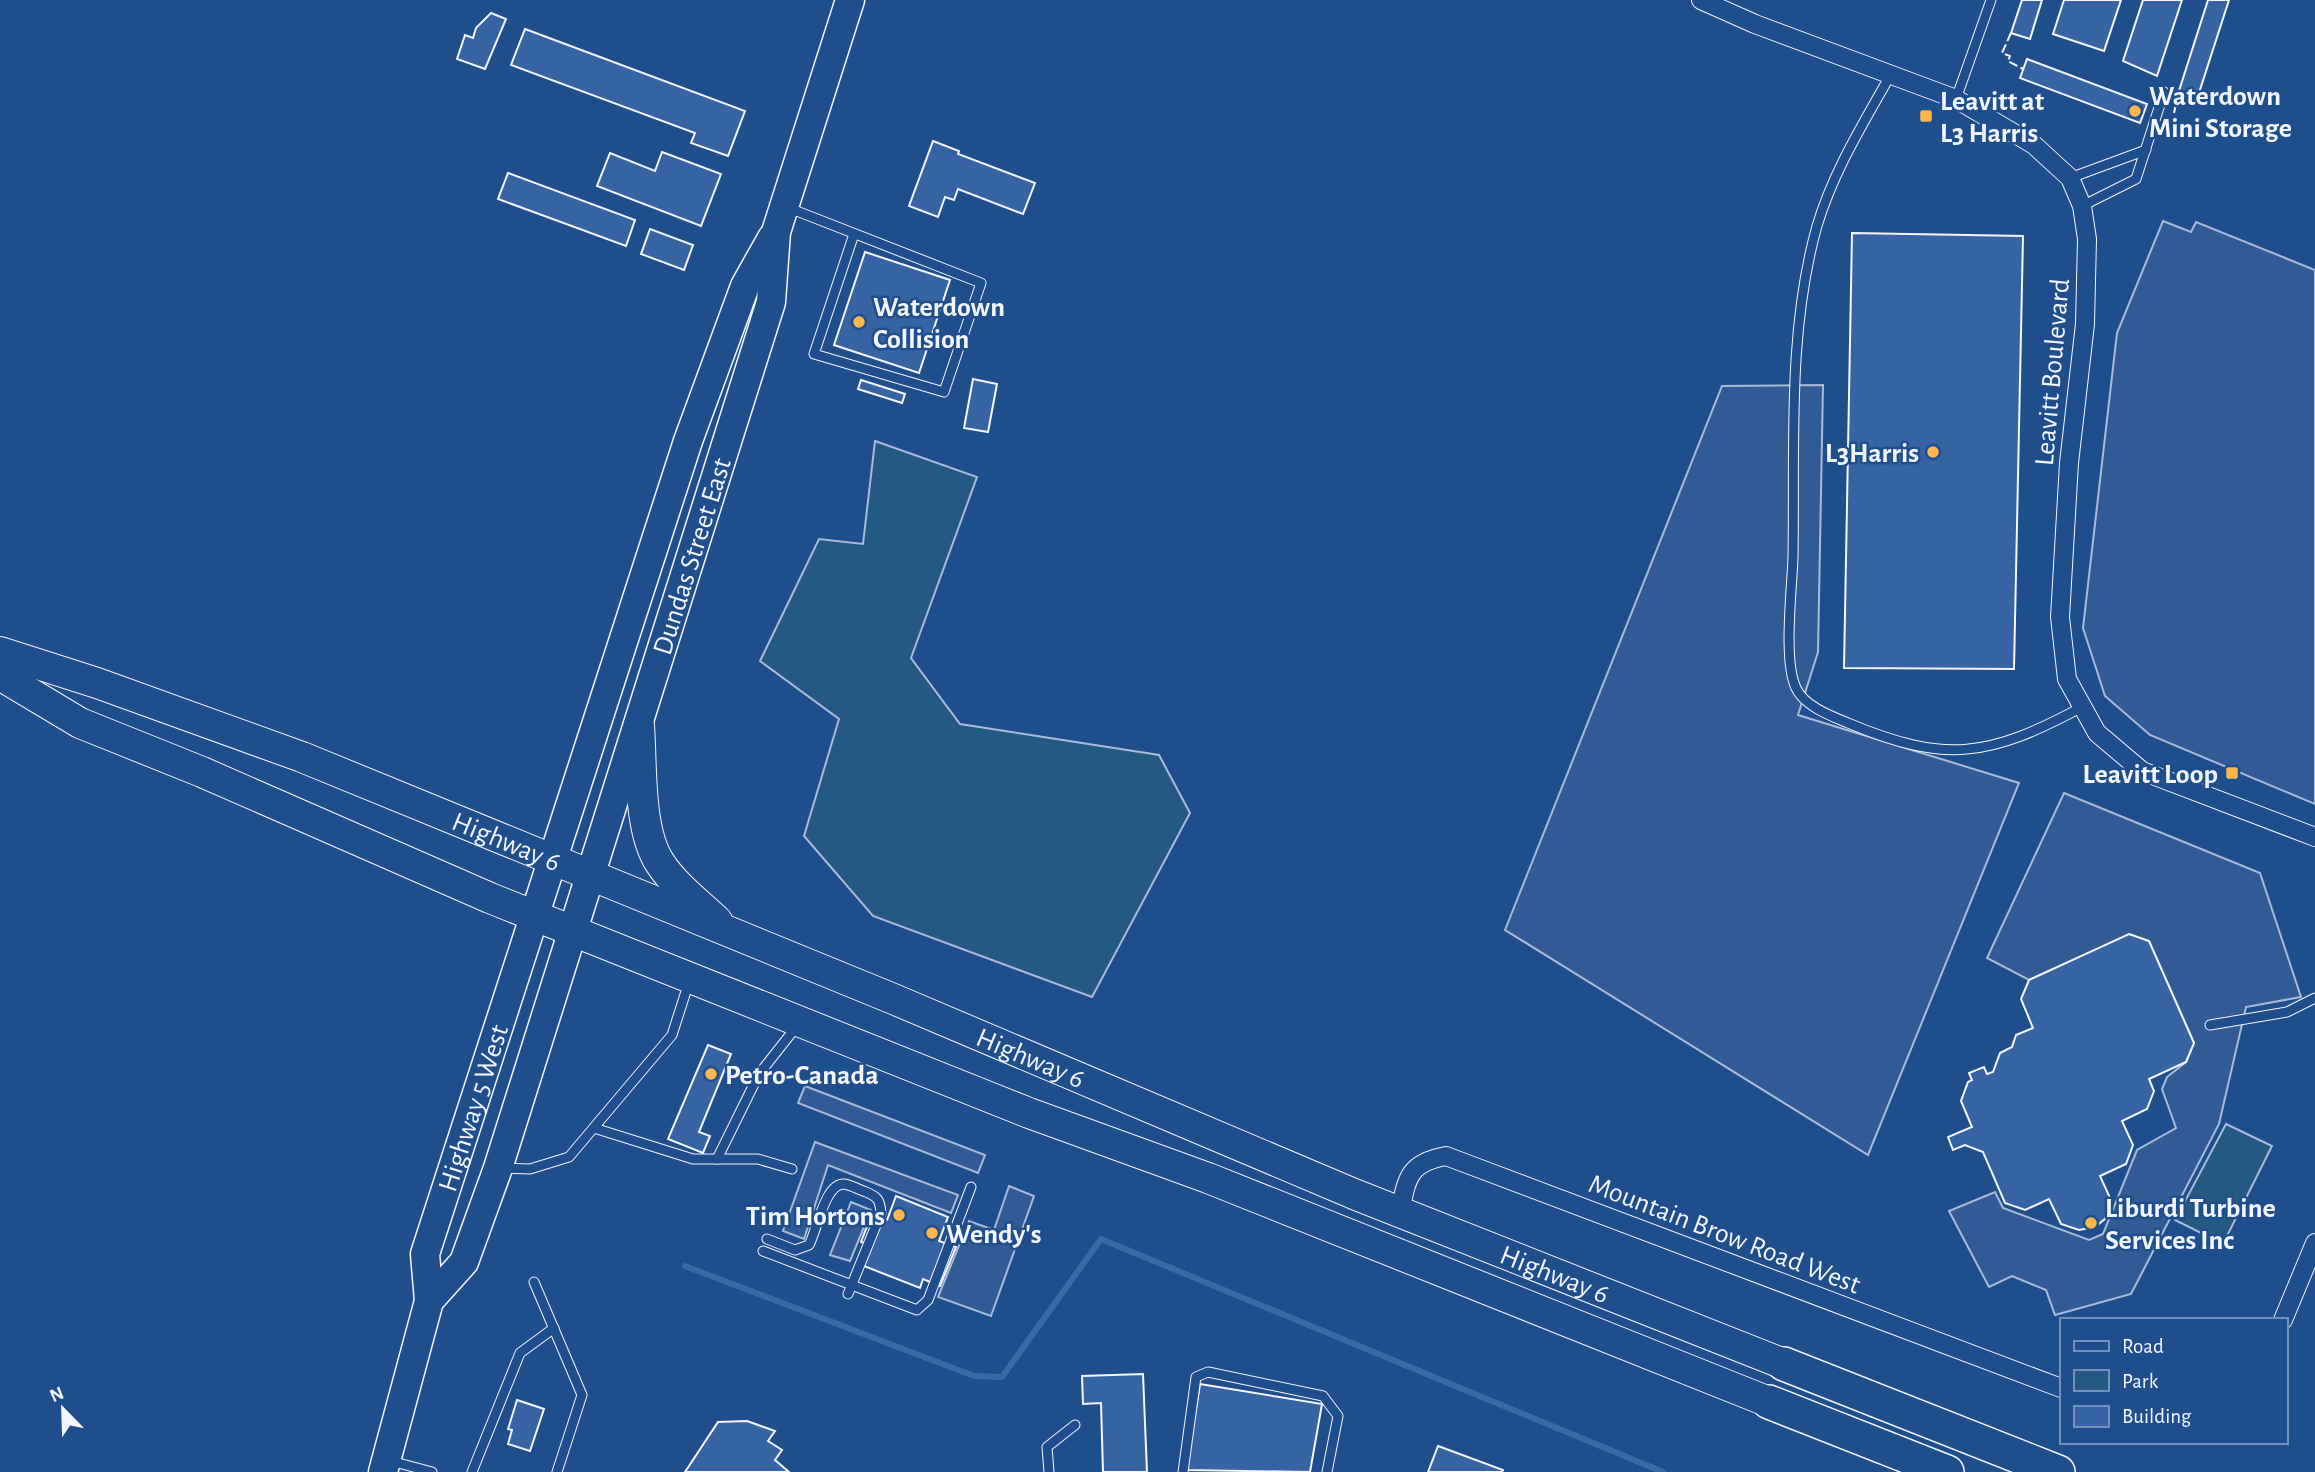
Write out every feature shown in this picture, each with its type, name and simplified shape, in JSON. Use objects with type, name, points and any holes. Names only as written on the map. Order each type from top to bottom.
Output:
[{"type":"highway","name":"Highway 6","points":[[0,652],[97,683],[302,757],[551,858],[730,934],[1769,1402],[1947,1472]]},
{"type":"highway","name":"Highway 6","points":[[0,675],[80,723],[533,915],[800,1022],[1346,1212],[1400,1212],[2058,1472]]},
{"type":"highway","points":[[639,725],[645,813],[652,848],[669,875],[730,934]]},
{"type":"main road","name":"Dundas Street East","points":[[590,875],[771,302],[776,232],[850,0]]},
{"type":"main road","name":"Dundas Street East","points":[[533,915],[688,442],[745,286],[776,232]]},
{"type":"main road","name":"Highway 5 West","points":[[429,1301],[464,1262],[498,1168],[590,875]]},
{"type":"main road","name":"Highway 5 West","points":[[384,1466],[429,1301],[425,1254],[533,915]]},
{"type":"street","name":"Leavitt Boulevard","points":[[1702,0],[1755,24],[1956,99],[2034,145],[2070,178],[2082,206],[2087,239],[2085,324],[2070,451],[2060,617],[2067,679],[2097,733],[2142,771],[2315,837]]},
{"type":"street","name":"Mountain Brow Road West","points":[[1400,1212],[1406,1181],[1417,1165],[1446,1156],[2060,1388]]},
{"type":"street","points":[[2284,1318],[2315,1243]]},
{"type":"lane","points":[[1956,99],[1990,0]]},
{"type":"lane","points":[[1891,74],[1839,168],[1818,225],[1804,280],[1797,363],[1790,663],[1796,690],[1813,706],[1842,720],[1890,740],[1937,751],[1956,751],[2021,738],[2082,707]]},
{"type":"lane","points":[[2082,206],[2136,178],[2164,92]]},
{"type":"lane","points":[[2070,178],[2146,150]]},
{"type":"lane","points":[[784,205],[981,283],[944,392],[814,354],[854,234]]},
{"type":"lane","points":[[498,1168],[530,1169],[569,1157],[672,1035],[690,979]]},
{"type":"lane","points":[[2210,1025],[2287,1012],[2315,998]]},
{"type":"lane","points":[[717,1159],[759,1074],[800,1022]]},
{"type":"lane","points":[[593,1128],[693,1159],[758,1159],[792,1169]]},
{"type":"lane","points":[[767,1239],[794,1250],[809,1245],[829,1192],[836,1185],[845,1184],[875,1196],[880,1202],[881,1213],[849,1290]]},
{"type":"lane","points":[[763,1251],[849,1290],[906,1307],[923,1307],[971,1187]]},
{"type":"lane","points":[[534,1282],[582,1395],[557,1472]]},
{"type":"lane","points":[[472,1472],[520,1353],[554,1328]]},
{"type":"lane","points":[[1183,1472],[1196,1377],[1208,1371],[1323,1396],[1338,1416],[1327,1472]]},
{"type":"lane","points":[[1049,1472],[1046,1447],[1075,1425]]},
{"type":"lane","points":[[384,1466],[432,1472]]},
{"type":"green space","points":[[875,441],[977,477],[911,658],[960,724],[1159,755],[1190,813],[1092,997],[873,916],[804,836],[839,719],[760,661],[819,539],[863,544]]},
{"type":"green space","points":[[2226,1124],[2272,1146],[2223,1244],[2175,1220]]},
{"type":"shaded area","points":[[2163,221],[2191,232],[2196,222],[2315,270],[2315,804],[2150,735],[2105,696],[2083,628],[2117,333]]},
{"type":"shaded area","points":[[1823,385],[1818,652],[1798,715],[2019,783],[1868,1155],[1505,930],[1722,386]]},
{"type":"shaded area","points":[[2064,793],[2260,873],[2301,997],[2246,1007],[2219,1124],[2131,1294],[2055,1315],[2046,1290],[2012,1276],[1989,1287],[1949,1211],[1995,1192],[2003,1208],[2089,1240],[2103,1234],[2137,1150],[2176,1128],[2162,1089],[2167,1077],[2186,1062],[2194,1043],[2149,941],[2129,935],[2029,980],[1987,958]]},
{"type":"shaded area","points":[[805,1086],[985,1155],[978,1173],[798,1103]]},
{"type":"shaded area","points":[[815,1142],[958,1195],[951,1213],[828,1165],[804,1239],[783,1231]]},
{"type":"shaded area","points":[[1009,1186],[1034,1196],[991,1316],[938,1297],[969,1221],[994,1230]]},
{"type":"shaded area","points":[[851,1202],[871,1210],[850,1261],[830,1255]]},
{"type":"building","points":[[2022,0],[2042,0],[2030,39],[2011,33]]},
{"type":"building","points":[[2064,0],[2121,0],[2104,51],[2053,34]]},
{"type":"building","points":[[2143,0],[2182,0],[2157,76],[2123,61]]},
{"type":"building","points":[[2208,0],[2229,0],[2197,99],[2178,94]]},
{"type":"building","points":[[491,13],[506,19],[485,69],[457,59],[465,35],[473,38],[476,28]]},
{"type":"building","points":[[525,29],[745,111],[728,156],[691,143],[695,133],[511,65]]},
{"type":"building","points":[[2027,59],[2147,104],[2140,123],[2020,78]]},
{"type":"building","points":[[933,141],[959,151],[958,154],[1035,183],[1023,214],[958,189],[954,200],[945,197],[938,217],[909,206]]},
{"type":"building","points":[[662,152],[721,174],[701,226],[597,186],[610,153],[655,171]]},
{"type":"building","points":[[508,173],[635,220],[626,246],[498,199]]},
{"type":"building","points":[[650,229],[693,245],[684,270],[641,254]]},
{"type":"building","name":"L3Harris","points":[[1852,233],[2023,236],[2014,669],[1844,668]]},
{"type":"building","points":[[865,252],[950,280],[919,373],[834,345]]},
{"type":"building","points":[[973,379],[997,384],[988,432],[964,428]]},
{"type":"building","points":[[861,380],[905,394],[902,403],[858,389]]},
{"type":"building","points":[[2129,934],[2149,941],[2194,1043],[2186,1062],[2149,1079],[2154,1091],[2147,1109],[2122,1121],[2133,1145],[2126,1164],[2100,1176],[2111,1200],[2105,1219],[2095,1227],[2079,1230],[2061,1224],[2049,1199],[2025,1210],[2005,1203],[1983,1152],[1965,1145],[1953,1150],[1948,1137],[1972,1127],[1961,1101],[1968,1082],[1972,1080],[1969,1073],[1984,1067],[1987,1074],[1993,1072],[2000,1053],[2012,1047],[2016,1035],[2033,1028],[2021,999],[2029,980]]},
{"type":"building","points":[[708,1045],[731,1054],[699,1132],[710,1136],[703,1153],[668,1139]]},
{"type":"building","points":[[896,1196],[948,1217],[939,1241],[956,1247],[940,1286],[923,1279],[920,1288],[864,1266],[872,1246],[861,1242],[872,1213],[887,1220]]},
{"type":"building","points":[[1143,1374],[1147,1472],[1103,1472],[1101,1403],[1083,1404],[1082,1376]]},
{"type":"building","points":[[1200,1384],[1322,1404],[1310,1472],[1186,1470]]},
{"type":"building","points":[[517,1400],[544,1409],[530,1451],[508,1444],[512,1430],[508,1429]]},
{"type":"building","points":[[747,1421],[775,1431],[768,1441],[782,1450],[775,1460],[789,1472],[685,1472],[718,1422]]},
{"type":"building","points":[[1438,1446],[1503,1470],[1428,1472]]},
{"type":"waterway","points":[[685,1266],[974,1376],[1002,1377],[1101,1239],[1663,1472]]},
{"type":"fence","points":[[2011,33],[2002,53],[2010,56],[2008,61],[2023,69]]},
{"type":"fence","points":[[2174,113],[2178,94]]},
{"type":"place","name":"Waterdown Mini Storage","points":[[2135,111]]},
{"type":"place","name":"Leavitt at L3 Harris","points":[[1926,116]]},
{"type":"place","name":"Waterdown Collision","points":[[859,322]]},
{"type":"place","name":"L3Harris","points":[[1933,452]]},
{"type":"place","name":"Leavitt Loop","points":[[2232,773]]},
{"type":"place","name":"Petro-Canada","points":[[711,1074]]},
{"type":"place","name":"Tim Hortons","points":[[899,1215]]},
{"type":"place","name":"Liburdi Turbine Services Inc","points":[[2091,1223]]},
{"type":"place","name":"Wendy's","points":[[932,1233]]}]
